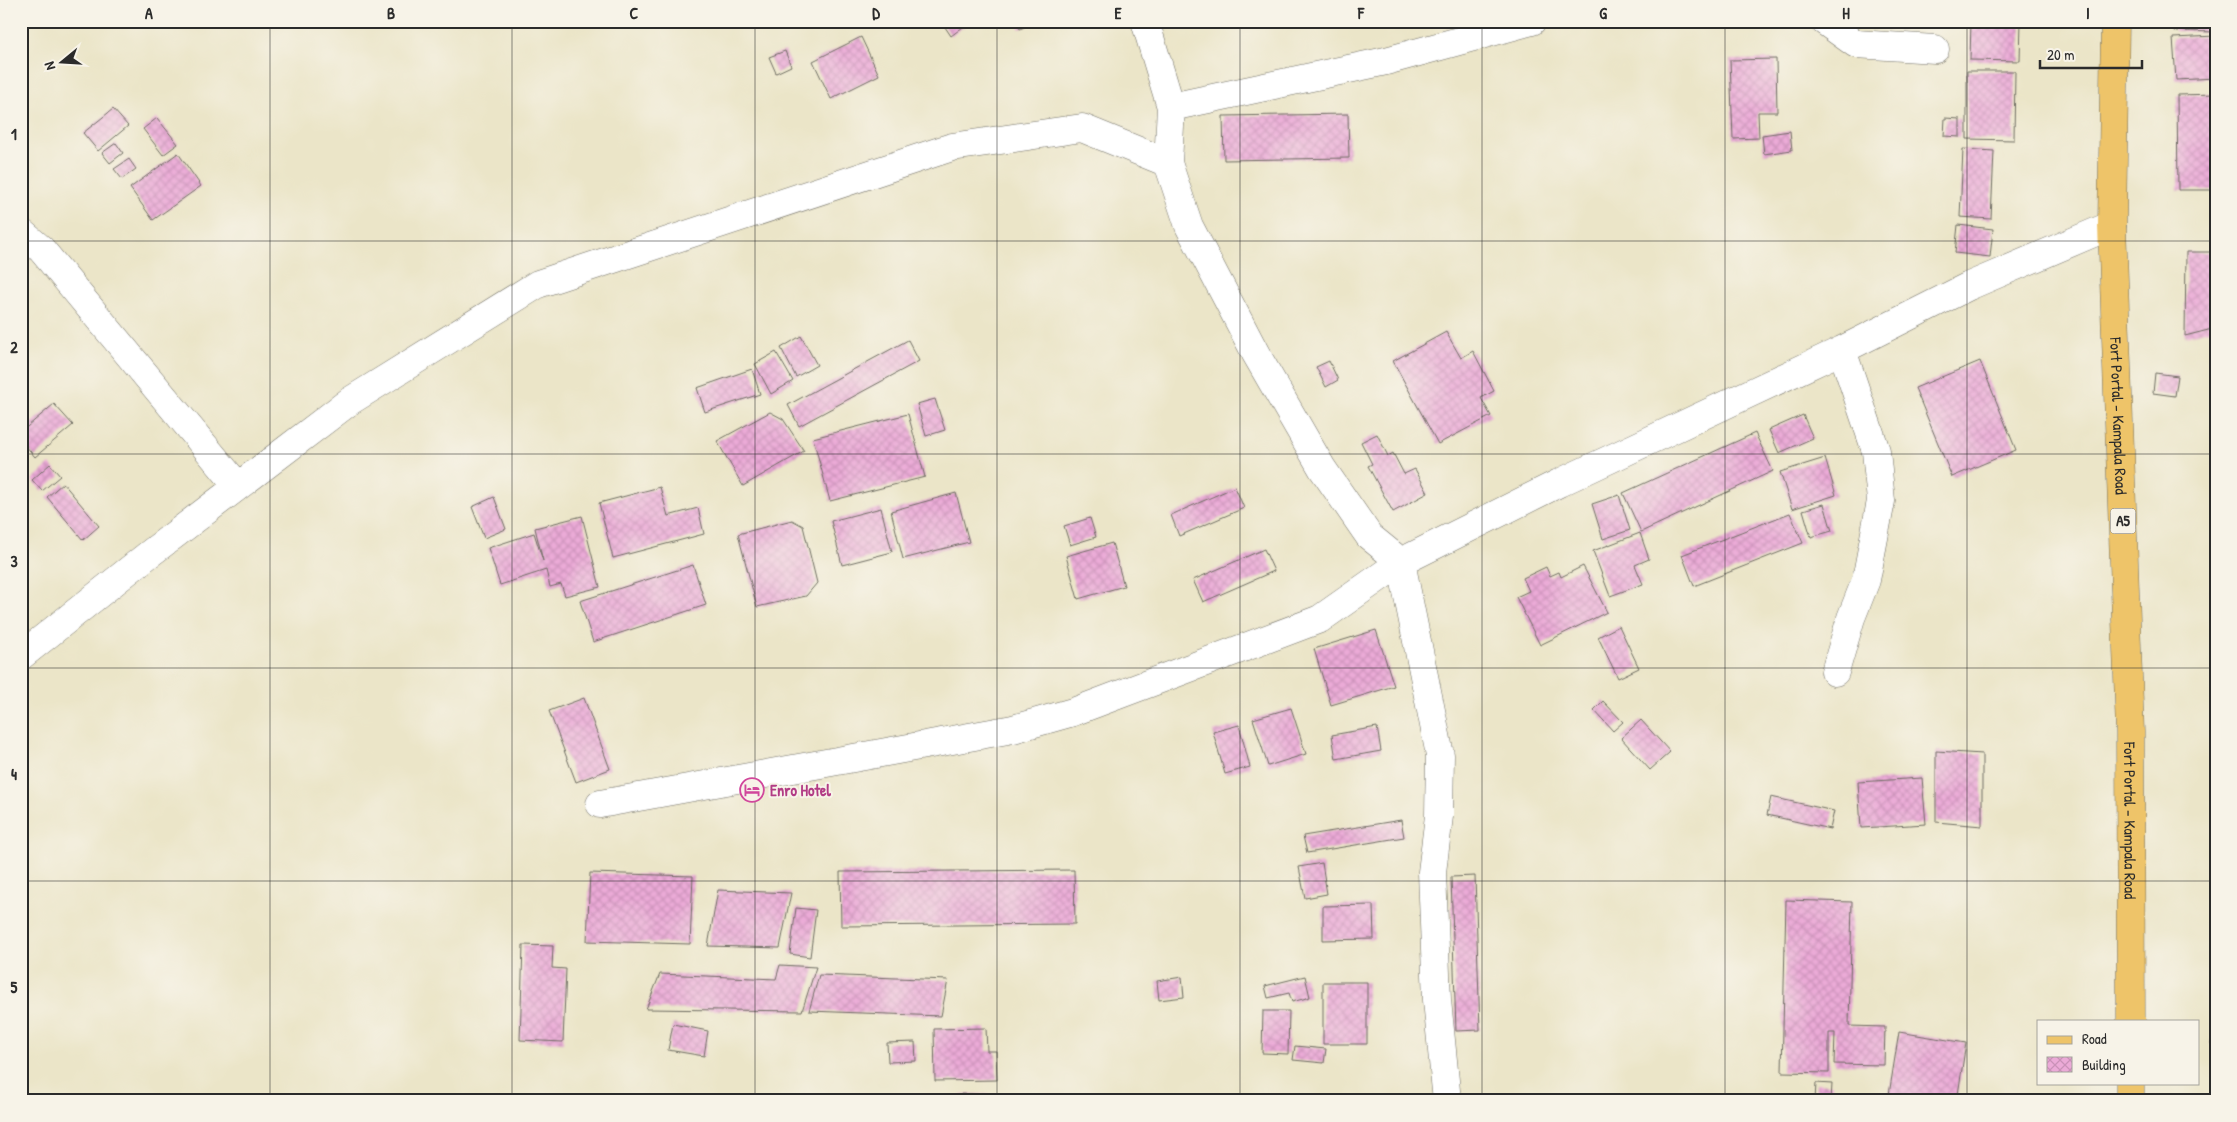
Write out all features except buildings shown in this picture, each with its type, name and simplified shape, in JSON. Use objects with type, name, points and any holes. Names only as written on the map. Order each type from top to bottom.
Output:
[{"type":"main road","name":"Fort Portal - Kampala Road","points":[[2115,21],[2112,225],[2130,732],[2130,1020]]},
{"type":"main road","points":[[2130,1084],[2130,1101]]},
{"type":"street","points":[[1145,21],[1172,107],[1168,164],[1189,226],[1256,354],[1322,468],[1369,536],[1402,562],[1440,755],[1439,816],[1432,872],[1437,1000],[1447,1101]]},
{"type":"street","points":[[1172,107],[1386,61],[1532,21]]},
{"type":"street","points":[[1824,21],[1856,44],[1935,49]]},
{"type":"street","points":[[21,656],[237,485],[350,401],[538,284],[952,147],[1082,128],[1168,164]]},
{"type":"street","points":[[600,804],[1013,729],[1073,712],[1320,619],[1402,562],[1559,483],[1842,350],[1969,286],[2112,225]]},
{"type":"street","points":[[21,232],[40,249],[237,485]]},
{"type":"street","points":[[1835,672],[1851,618],[1866,580],[1882,501],[1876,451],[1842,350]]},
{"type":"place","name":"Enro Hotel","points":[[752,790]]}]
